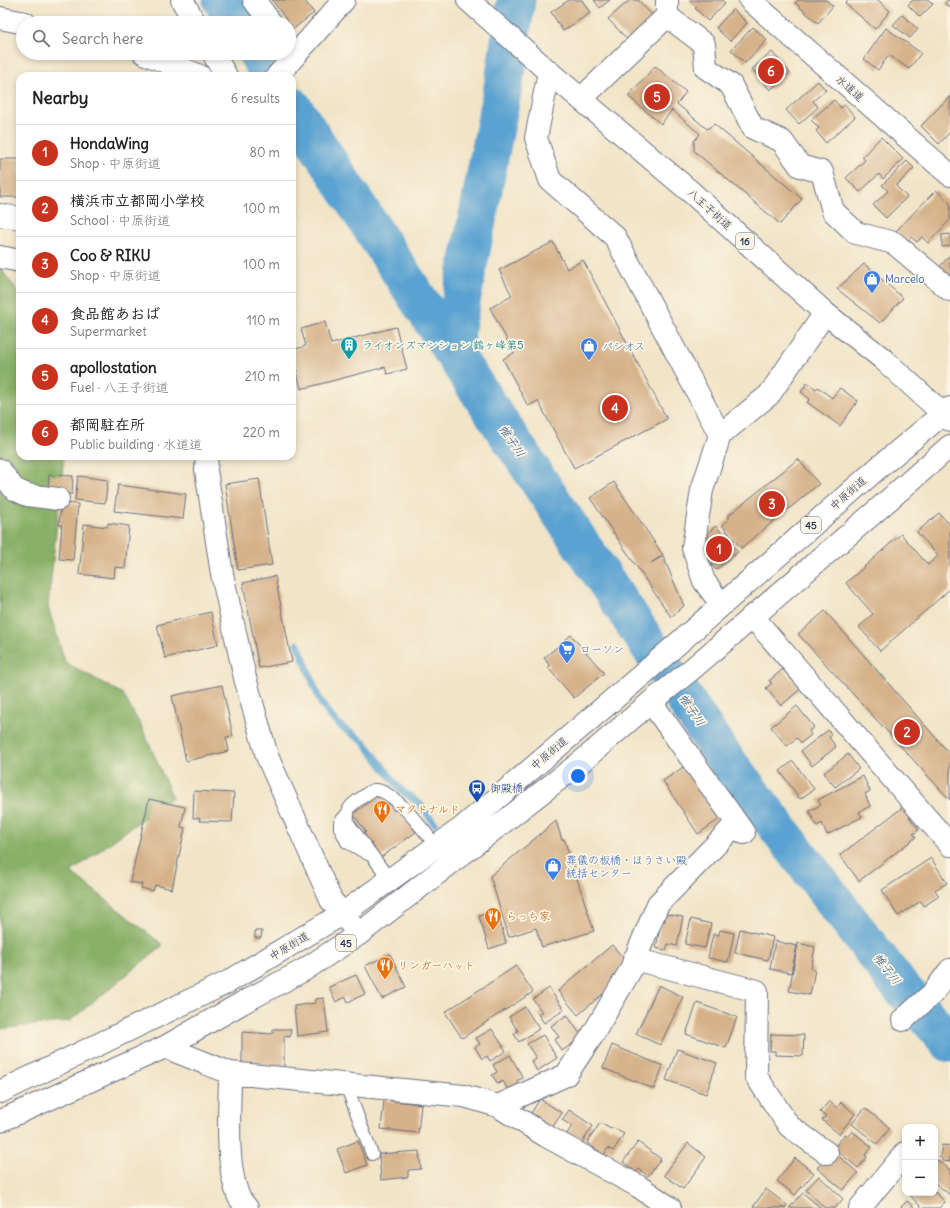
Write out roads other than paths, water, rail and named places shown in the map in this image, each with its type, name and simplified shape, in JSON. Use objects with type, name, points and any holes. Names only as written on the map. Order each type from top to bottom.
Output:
[{"type":"main road","points":[[182,0],[191,16]]},
{"type":"main road","points":[[254,0],[266,16]]},
{"type":"main road","points":[[296,51],[344,0]]},
{"type":"main road","name":"八王子街道","points":[[468,0],[692,194],[825,313],[883,359],[948,414]]},
{"type":"main road","name":"水道道","points":[[750,0],[950,175]]},
{"type":"main road","points":[[581,99],[667,8],[704,44],[706,68],[731,85],[753,128],[782,141],[800,166],[822,172],[833,211],[856,233],[894,243],[950,290]]},
{"type":"main road","points":[[0,18],[16,21]]},
{"type":"main road","points":[[161,60],[190,72]]},
{"type":"main road","points":[[217,60],[224,72]]},
{"type":"main road","points":[[545,68],[536,138],[550,180],[615,237],[720,435]]},
{"type":"main road","points":[[0,215],[16,217]]},
{"type":"main road","points":[[0,258],[16,260]]},
{"type":"main road","points":[[721,604],[704,581],[693,548],[702,490],[720,435],[769,395],[825,313]]},
{"type":"main road","name":"中原街道","points":[[0,1092],[228,982],[342,914],[390,880],[462,828],[643,674],[675,644],[878,468],[948,414]]},
{"type":"main road","name":"45","points":[[0,1121],[165,1047],[304,970],[359,934],[581,762],[692,669],[950,446]]},
{"type":"main road","points":[[207,460],[206,470],[222,574],[246,678],[267,756],[331,900],[359,934]]},
{"type":"main road","points":[[0,470],[14,489],[27,495],[58,499]]},
{"type":"main road","points":[[752,616],[950,845]]},
{"type":"main road","points":[[498,1106],[566,1074],[592,1036],[630,971],[658,904],[741,828],[651,702]]},
{"type":"main road","points":[[634,959],[757,991],[756,1076],[789,1126],[827,1154]]},
{"type":"main road","points":[[905,1018],[933,993],[950,970]]},
{"type":"main road","points":[[165,1047],[230,1073],[464,1096],[498,1106],[546,1136],[638,1186],[670,1208]]},
{"type":"main road","points":[[230,1073],[229,1139],[233,1180],[239,1197],[247,1208]]},
{"type":"main road","points":[[860,1208],[902,1157]]},
{"type":"lane","points":[[390,880],[348,823],[350,806],[372,790],[383,791],[414,818],[436,846]]},
{"type":"lane","points":[[346,1085],[372,1154]]},
{"type":"waterway","points":[[222,0],[232,16]]},
{"type":"waterway","points":[[458,360],[455,332],[504,82],[516,0]]},
{"type":"waterway","points":[[262,60],[269,72]]},
{"type":"waterway","name":"帷子川","points":[[296,112],[458,360],[722,755],[898,984],[950,1043]]},
{"type":"waterway","points":[[298,644],[320,701],[329,715],[343,728],[364,742],[400,789],[421,805],[434,823]]},
{"type":"place","name":"都岡駐在所","points":[[771,71]]},
{"type":"place","name":"apollostation","points":[[657,97]]},
{"type":"place","name":"Marcelo","points":[[872,294]]},
{"type":"place","name":"ライオンズマンション 鶴ヶ峰第5","points":[[349,360]]},
{"type":"place","name":"パシオス","points":[[589,361]]},
{"type":"place","name":"食品館あおば","points":[[615,408]]},
{"type":"place","name":"Coo & RIKU","points":[[772,504]]},
{"type":"place","name":"HondaWing","points":[[719,549]]},
{"type":"place","name":"ローソン","points":[[567,664]]},
{"type":"place","name":"横浜市立都岡小学校","points":[[907,732]]},
{"type":"place","name":"御殿橋","points":[[477,803]]},
{"type":"place","name":"マクドナルド","points":[[382,824]]},
{"type":"place","name":"葬儀の板橋・ほうさい殿 統括センター","points":[[553,881]]},
{"type":"place","name":"らっち家","points":[[493,931]]},
{"type":"place","name":"リンガーハット","points":[[385,980]]}]
